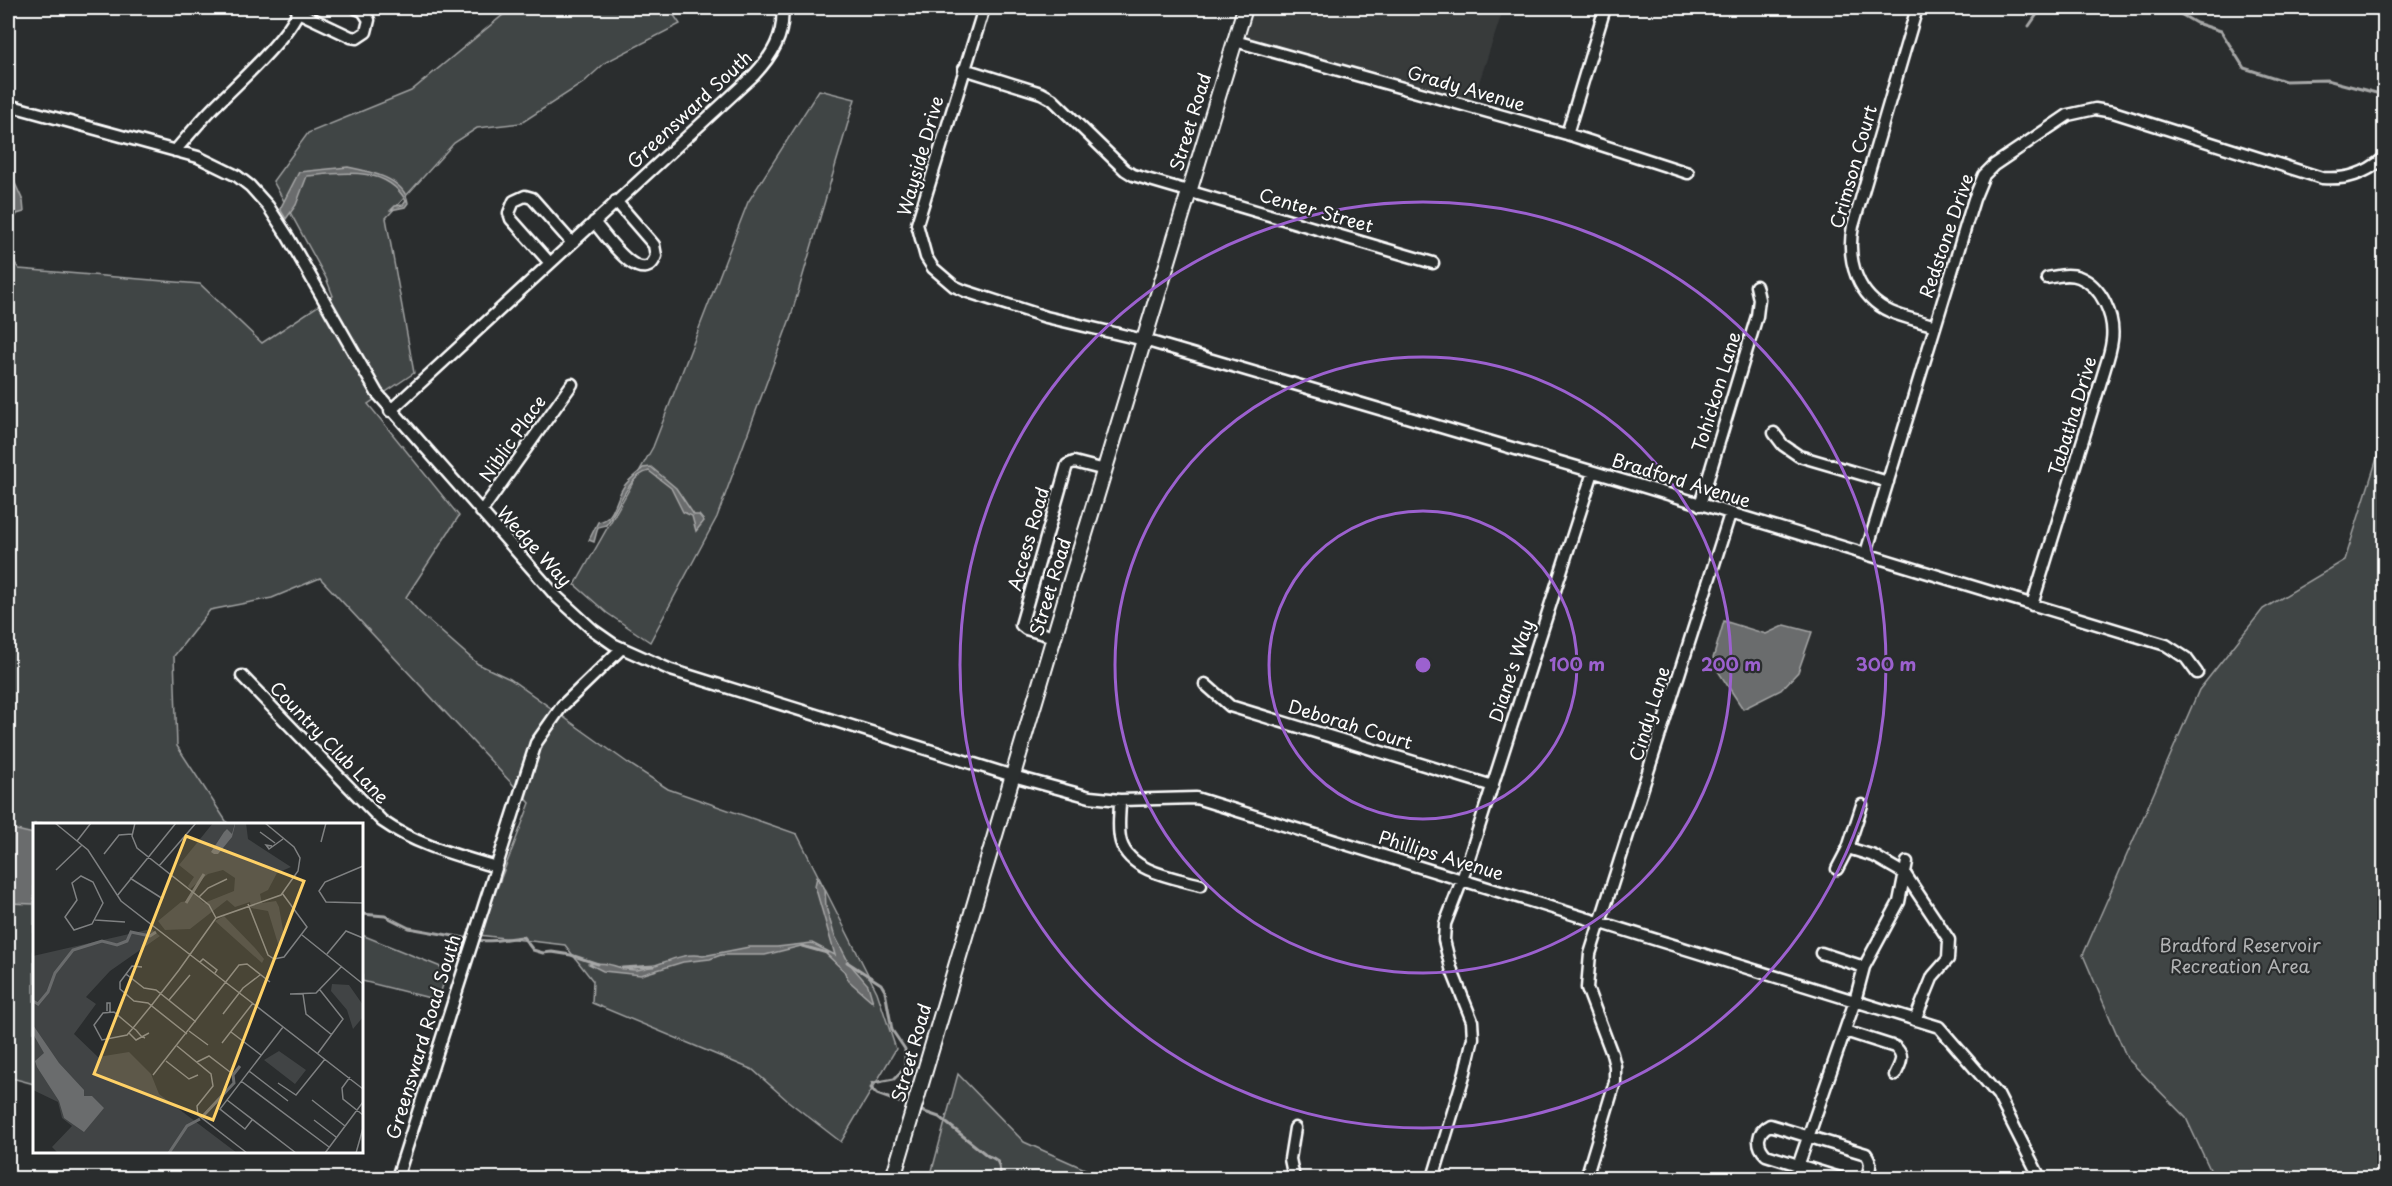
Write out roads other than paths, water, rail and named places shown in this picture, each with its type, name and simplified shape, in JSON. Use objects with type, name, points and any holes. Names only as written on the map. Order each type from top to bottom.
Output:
[{"type":"main road","name":"Street Road","points":[[893,1179],[1054,637],[1245,8]]},
{"type":"street","points":[[175,151],[253,68],[299,10],[351,38],[357,38],[366,32],[369,20],[363,10],[356,8]]},
{"type":"street","name":"Greensward South","points":[[594,222],[764,65],[778,42],[782,30],[782,8]]},
{"type":"street","name":"Wayside Drive","points":[[984,8],[918,217],[918,231],[926,257],[944,279],[965,291],[1046,317],[1144,340]]},
{"type":"street","points":[[1567,134],[1605,8]]},
{"type":"street","name":"Crimson Court","points":[[1917,8],[1853,226],[1849,248],[1856,275],[1874,301],[1893,313],[1935,326]]},
{"type":"street","name":"Grady Avenue","points":[[1235,41],[1567,134],[1688,172]]},
{"type":"street","name":"Center Street","points":[[964,69],[1041,93],[1065,110],[1125,170],[1133,175],[1433,263]]},
{"type":"street","name":"Wedge Way","points":[[8,105],[198,157],[233,173],[250,186],[268,206],[288,237],[364,375],[390,411],[556,596],[593,630],[622,648],[671,670],[1013,776]]},
{"type":"street","name":"Redstone Drive","points":[[1866,553],[1974,199],[1984,175],[1994,165],[2068,115],[2095,110],[2113,112],[2322,178],[2339,179],[2354,176],[2369,170],[2385,158]]},
{"type":"street","points":[[550,263],[511,219],[510,207],[514,201],[525,196],[532,198],[572,243]]},
{"type":"street","points":[[390,411],[594,222],[633,265],[644,268],[651,265],[656,256],[654,244],[616,201]]},
{"type":"street","name":"Tabatha Drive","points":[[2032,605],[2112,339],[2112,326],[2105,302],[2090,283],[2077,276],[2062,275],[2047,278]]},
{"type":"street","name":"Tohickon Lane","points":[[1700,506],[1757,315],[1759,299],[1756,286]]},
{"type":"street","name":"Bradford Avenue","points":[[1144,340],[1593,472],[1700,506],[1866,553],[2166,645],[2186,658],[2197,673]]},
{"type":"street","name":"Niblic Place","points":[[481,513],[572,384]]},
{"type":"street","points":[[1774,433],[1783,445],[1799,456],[1888,482]]},
{"type":"street","name":"Access Road","points":[[1054,637],[1026,629],[1021,624],[1067,465],[1074,462],[1105,470]]},
{"type":"street","name":"Diane's Way","points":[[1432,1179],[1465,1072],[1473,1038],[1472,1021],[1451,968],[1444,940],[1445,924],[1493,786],[1593,472]]},
{"type":"street","name":"Cindy Lane","points":[[1586,1179],[1615,1082],[1612,1054],[1587,988],[1590,954],[1602,923],[1730,514]]},
{"type":"street","name":"Greensward Road South","points":[[397,1179],[531,754],[542,732],[562,706],[622,648]]},
{"type":"street","name":"Country Club Lane","points":[[242,676],[382,821],[400,833],[436,849],[496,867]]},
{"type":"street","name":"Deborah Court","points":[[1205,684],[1230,706],[1493,786]]},
{"type":"street","name":"Phillips Avenue","points":[[1013,776],[1090,797],[1120,800],[1196,798],[1940,1027],[1992,1087],[2040,1179]]},
{"type":"street","points":[[1120,800],[1121,844],[1130,857],[1160,874],[1201,885]]},
{"type":"street","points":[[1837,869],[1848,848],[1862,806]]},
{"type":"street","points":[[1848,848],[1874,856],[1905,874],[1949,940],[1948,959],[1933,976],[1915,1020]]},
{"type":"street","points":[[1794,1179],[1855,1001],[1864,967],[1899,902],[1907,862]]},
{"type":"street","points":[[1821,953],[1864,967]]},
{"type":"street","points":[[1845,1031],[1895,1047],[1901,1052],[1902,1059],[1895,1074]]},
{"type":"street","points":[[1840,1179],[1766,1155],[1760,1149],[1758,1142],[1760,1134],[1770,1125],[1866,1154],[1871,1167],[1865,1179]]},
{"type":"street","points":[[1294,1179],[1290,1159],[1295,1128]]},
{"type":"waterway","points":[[2029,26],[2040,10],[2045,8]]},
{"type":"waterway","points":[[2170,8],[2196,23],[2221,31],[2244,68],[2285,81],[2327,80],[2384,95]]},
{"type":"waterway","points":[[363,914],[385,916],[409,928],[470,939]]},
{"type":"waterway","points":[[476,940],[493,941],[523,937],[533,950],[571,955],[598,964]]},
{"type":"waterway","points":[[802,946],[827,953]]},
{"type":"waterway","points":[[847,962],[881,984],[885,991],[892,1030],[905,1049],[905,1068],[894,1079],[873,1083],[871,1088],[877,1094],[910,1106]]},
{"type":"waterway","points":[[622,968],[654,966]]},
{"type":"waterway","points":[[916,1109],[939,1117],[996,1160],[999,1164],[1001,1178]]},
{"type":"park label","name":"Bradford Reservoir Recreation Area","points":[[2240,956]]}]
